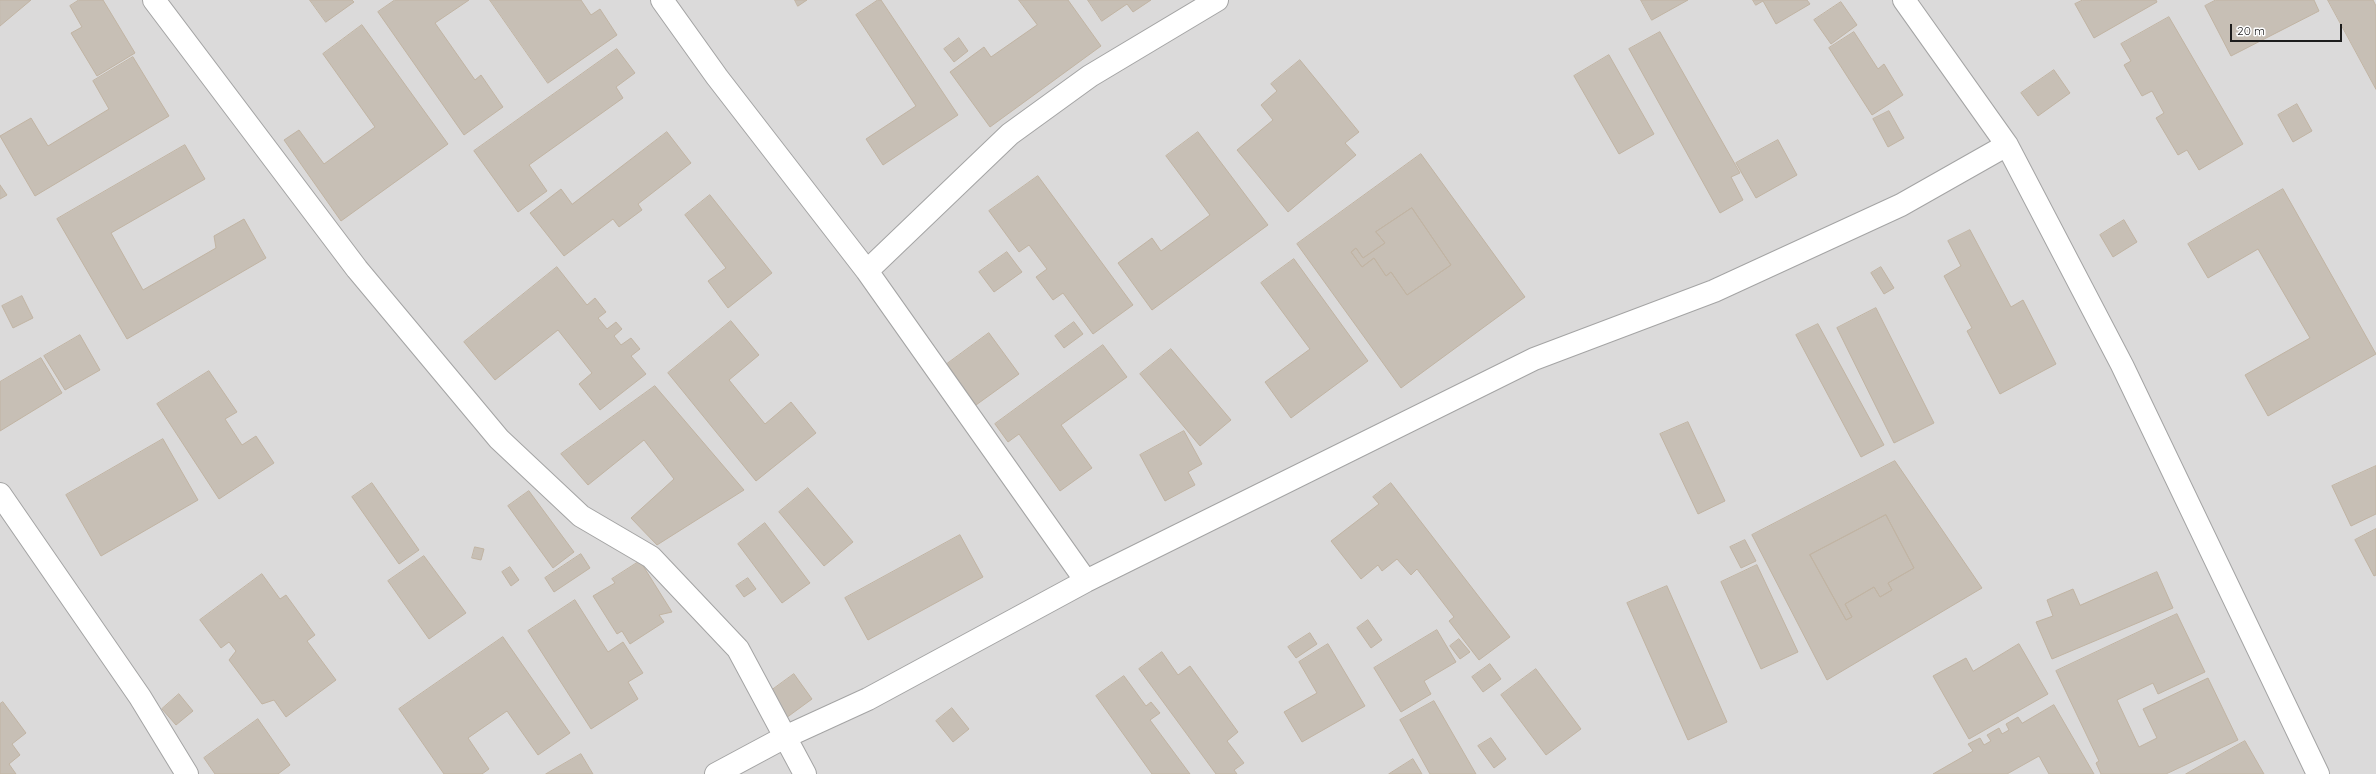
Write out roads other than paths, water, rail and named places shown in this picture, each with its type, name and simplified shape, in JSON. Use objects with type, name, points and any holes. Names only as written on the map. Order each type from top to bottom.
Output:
[{"type":"street","points":[[154,0],[358,269],[499,439],[581,516],[651,557],[738,649],[805,774]]},
{"type":"street","points":[[662,0],[717,77],[867,270],[1086,581]]},
{"type":"street","points":[[867,270],[1010,134],[1090,76],[1217,0]]},
{"type":"street","points":[[1904,0],[2007,145],[2125,372],[2318,774]]},
{"type":"street","points":[[716,774],[785,737],[868,699],[1086,581],[1534,359],[1714,291],[1901,205],[2007,145]]},
{"type":"street","points":[[0,494],[140,697],[187,774]]}]
